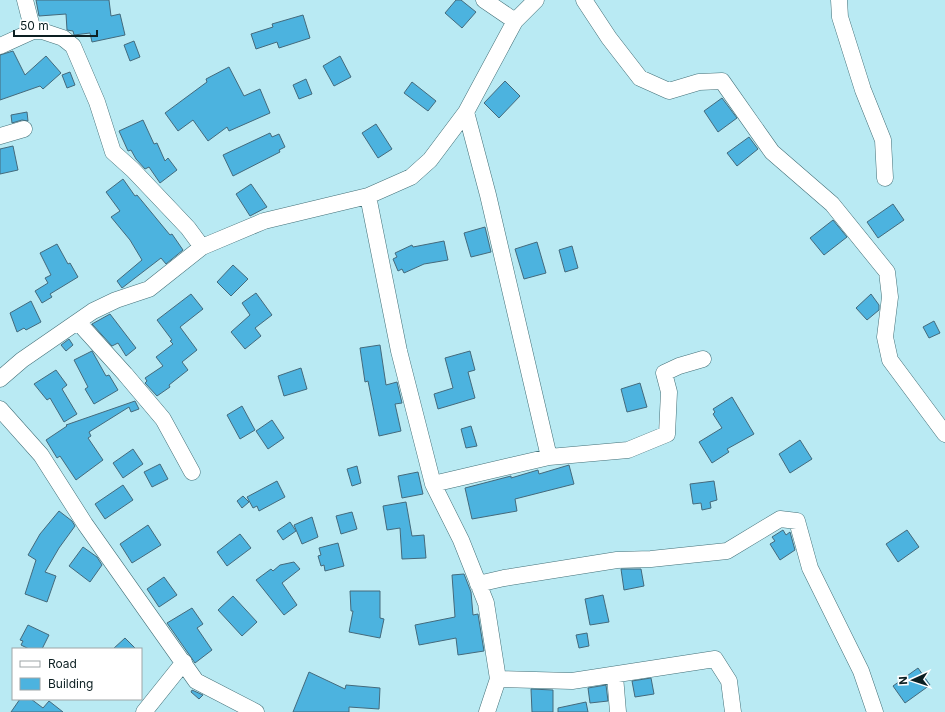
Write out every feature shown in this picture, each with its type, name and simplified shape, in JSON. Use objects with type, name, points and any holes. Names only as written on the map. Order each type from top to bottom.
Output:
[{"type":"street","points":[[26,0],[33,31]]},
{"type":"street","points":[[484,0],[515,20]]},
{"type":"street","points":[[0,379],[22,360],[93,311],[116,300],[149,289],[202,246],[264,221],[368,196],[411,177],[430,160],[466,112],[515,20],[536,0]]},
{"type":"street","points":[[584,0],[609,38],[640,78],[669,91],[700,82],[722,82],[772,152],[832,204],[887,272],[890,297],[885,337],[890,360],[945,434]]},
{"type":"street","points":[[839,0],[840,17],[860,83],[883,140],[885,178]]},
{"type":"street","points":[[0,46],[33,31],[42,31],[63,38],[73,46],[97,102],[113,152],[133,170],[188,228],[202,246]]},
{"type":"street","points":[[466,112],[488,195],[549,457]]},
{"type":"street","points":[[0,136],[24,129]]},
{"type":"street","points":[[368,196],[398,351],[433,484],[461,540],[486,603],[498,679],[487,712]]},
{"type":"street","points":[[78,322],[163,419],[192,472]]},
{"type":"street","points":[[433,484],[549,457],[628,450],[668,434],[669,392],[664,373],[679,366],[703,359]]},
{"type":"street","points":[[0,409],[41,455],[85,524],[196,681],[256,712]]},
{"type":"street","points":[[478,584],[504,578],[617,560],[651,559],[727,551],[780,519],[797,522],[810,568],[861,671],[875,712]]},
{"type":"street","points":[[498,679],[572,681],[615,676],[663,666],[715,659],[729,681],[733,712]]},
{"type":"street","points":[[144,712],[184,662]]},
{"type":"street","points":[[615,676],[618,712]]},
{"type":"building","points":[[36,0],[109,0],[111,16],[120,14],[125,35],[92,42],[90,33],[74,35],[73,31],[67,30],[66,14],[39,16]]},
{"type":"building","points":[[456,0],[461,0],[476,12],[462,28],[445,13]]},
{"type":"building","points":[[303,15],[310,38],[279,48],[277,42],[256,49],[251,34],[273,27],[272,24]]},
{"type":"building","points":[[134,41],[140,57],[130,61],[124,45]]},
{"type":"building","points":[[13,51],[25,75],[46,56],[61,73],[43,89],[40,86],[0,100],[0,55]]},
{"type":"building","points":[[340,56],[351,77],[334,86],[323,66]]},
{"type":"building","points":[[229,67],[244,96],[260,89],[270,113],[229,131],[227,127],[208,141],[193,120],[178,131],[165,113],[207,82],[206,79]]},
{"type":"building","points":[[70,72],[75,85],[67,88],[62,75]]},
{"type":"building","points":[[306,79],[312,94],[299,99],[293,85]]},
{"type":"building","points":[[505,81],[520,96],[499,118],[484,103]]},
{"type":"building","points":[[412,82],[436,101],[428,111],[404,93]]},
{"type":"building","points":[[722,98],[737,118],[718,132],[704,111]]},
{"type":"building","points":[[27,112],[28,121],[22,120],[12,123],[11,115]]},
{"type":"building","points":[[143,120],[154,144],[157,143],[165,161],[168,158],[177,170],[160,183],[149,167],[145,169],[136,159],[131,150],[128,151],[119,131]]},
{"type":"building","points":[[376,124],[392,149],[378,158],[362,133]]},
{"type":"building","points":[[270,133],[272,137],[279,134],[285,147],[279,150],[280,152],[233,176],[223,155]]},
{"type":"building","points":[[749,137],[758,149],[737,166],[727,153]]},
{"type":"building","points":[[13,146],[18,170],[0,174],[0,149]]},
{"type":"building","points":[[123,179],[135,196],[137,195],[170,235],[172,234],[183,250],[166,264],[161,258],[122,288],[117,281],[142,260],[130,240],[111,217],[120,211],[106,192]]},
{"type":"building","points":[[251,184],[267,207],[250,216],[236,194]]},
{"type":"building","points":[[893,204],[904,220],[878,238],[867,222]]},
{"type":"building","points":[[833,220],[847,237],[824,255],[810,238]]},
{"type":"building","points":[[485,227],[491,252],[471,257],[464,233]]},
{"type":"building","points":[[444,241],[448,260],[424,264],[404,273],[402,269],[398,271],[393,259],[397,257],[395,253],[412,245],[413,247]]},
{"type":"building","points":[[537,242],[546,273],[524,279],[515,249]]},
{"type":"building","points":[[57,244],[68,264],[70,263],[78,277],[50,294],[52,297],[42,303],[35,291],[48,283],[45,278],[51,275],[40,253]]},
{"type":"building","points":[[572,246],[578,268],[565,272],[559,250]]},
{"type":"building","points":[[233,265],[248,279],[231,296],[217,282]]},
{"type":"building","points":[[256,293],[272,315],[255,328],[261,336],[245,349],[231,332],[250,315],[242,303]]},
{"type":"building","points":[[191,294],[203,309],[180,327],[197,350],[182,362],[188,370],[169,385],[170,387],[157,396],[145,383],[147,381],[145,378],[163,366],[156,357],[173,344],[170,341],[172,340],[157,320]]},
{"type":"building","points":[[871,294],[879,305],[879,310],[867,320],[856,308]]},
{"type":"building","points":[[31,301],[41,322],[26,330],[24,328],[17,332],[10,313]]},
{"type":"building","points":[[110,314],[136,348],[126,356],[118,343],[112,346],[92,324]]},
{"type":"building","points":[[934,321],[940,333],[929,338],[923,327]]},
{"type":"building","points":[[69,339],[73,345],[66,351],[61,345]]},
{"type":"building","points":[[380,345],[386,385],[397,382],[402,403],[395,404],[401,431],[379,436],[368,381],[365,382],[360,348]]},
{"type":"building","points":[[92,351],[106,376],[109,375],[118,390],[94,404],[85,389],[88,387],[74,360]]},
{"type":"building","points":[[470,351],[475,370],[468,372],[475,398],[438,409],[434,394],[453,388],[445,358]]},
{"type":"building","points":[[301,368],[307,389],[284,396],[278,376]]},
{"type":"building","points":[[56,370],[67,385],[62,389],[77,414],[64,422],[50,398],[47,400],[34,384]]},
{"type":"building","points":[[640,383],[647,407],[627,412],[621,389]]},
{"type":"building","points":[[732,397],[754,434],[727,449],[729,452],[712,463],[699,442],[722,428],[713,414],[715,412],[713,409]]},
{"type":"building","points":[[135,401],[139,409],[131,412],[129,407],[89,432],[91,436],[88,438],[103,460],[76,480],[60,456],[57,458],[46,440],[67,426],[66,425]]},
{"type":"building","points":[[242,406],[255,430],[240,439],[227,415]]},
{"type":"building","points":[[272,420],[284,438],[268,449],[256,431]]},
{"type":"building","points":[[471,426],[477,446],[466,448],[461,429]]},
{"type":"building","points":[[800,440],[812,459],[790,473],[779,454]]},
{"type":"building","points":[[133,449],[143,464],[123,478],[113,463]]},
{"type":"building","points":[[160,464],[168,479],[152,487],[144,472]]},
{"type":"building","points":[[569,465],[574,484],[515,499],[517,511],[472,519],[465,488],[511,476],[511,478],[538,470],[539,474]]},
{"type":"building","points":[[357,466],[361,483],[352,486],[347,469]]},
{"type":"building","points":[[418,472],[423,494],[402,498],[398,476]]},
{"type":"building","points":[[277,481],[285,497],[259,511],[257,506],[253,508],[247,497]]},
{"type":"building","points":[[714,481],[717,500],[710,502],[711,508],[702,510],[701,503],[693,504],[690,484]]},
{"type":"building","points":[[123,485],[133,500],[105,519],[95,504]]},
{"type":"building","points":[[243,496],[249,502],[242,508],[237,501]]},
{"type":"building","points":[[406,502],[412,536],[424,535],[426,558],[402,559],[400,528],[387,530],[383,506]]},
{"type":"building","points":[[59,511],[72,521],[75,526],[59,548],[45,572],[56,576],[47,602],[25,594],[36,560],[28,555],[40,534]]},
{"type":"building","points":[[352,512],[357,529],[341,534],[336,516]]},
{"type":"building","points":[[312,517],[318,537],[302,544],[294,525]]},
{"type":"building","points":[[290,522],[296,531],[283,540],[277,531]]},
{"type":"building","points":[[148,525],[161,545],[132,563],[120,544]]},
{"type":"building","points":[[783,530],[786,535],[790,532],[795,550],[780,560],[770,544],[775,541],[772,537]]},
{"type":"building","points":[[907,530],[919,547],[898,562],[886,544]]},
{"type":"building","points":[[240,534],[251,548],[227,566],[217,552]]},
{"type":"building","points":[[338,543],[344,566],[325,571],[324,565],[321,566],[318,556],[321,555],[319,548]]},
{"type":"building","points":[[83,547],[97,557],[102,565],[90,582],[69,566]]},
{"type":"building","points":[[294,562],[300,569],[282,583],[297,605],[284,615],[256,580],[271,569],[273,571],[280,565]]},
{"type":"building","points":[[621,569],[641,569],[644,586],[624,590]]},
{"type":"building","points":[[464,574],[471,592],[473,615],[478,614],[484,651],[458,655],[456,638],[419,645],[415,625],[455,617],[452,575]]},
{"type":"building","points":[[164,577],[177,595],[159,607],[147,589]]},
{"type":"building","points":[[350,591],[380,591],[380,618],[384,619],[380,638],[349,632],[353,611],[351,611]]},
{"type":"building","points":[[603,595],[609,622],[590,625],[585,599]]},
{"type":"building","points":[[233,596],[257,622],[242,636],[218,610]]},
{"type":"building","points":[[192,608],[203,624],[197,628],[212,650],[195,663],[167,623]]},
{"type":"building","points":[[28,625],[49,635],[42,648],[27,648],[21,645],[23,641],[20,640]]},
{"type":"building","points":[[587,633],[589,646],[579,648],[576,635]]},
{"type":"building","points":[[125,638],[135,648],[114,648]]},
{"type":"building","points":[[918,668],[930,685],[905,703],[893,686]]},
{"type":"building","points":[[309,672],[345,689],[346,685],[380,688],[379,709],[349,707],[349,712],[293,712]]},
{"type":"building","points":[[651,678],[654,694],[635,697],[632,681]]},
{"type":"building","points":[[606,685],[608,701],[590,703],[588,688]]},
{"type":"building","points":[[531,689],[553,690],[553,712],[532,712]]},
{"type":"building","points":[[192,690],[203,695],[199,699],[191,692]]},
{"type":"building","points":[[19,700],[32,700],[43,708],[49,701],[63,712],[11,712]]},
{"type":"building","points":[[586,702],[588,712],[558,712],[558,708]]}]
